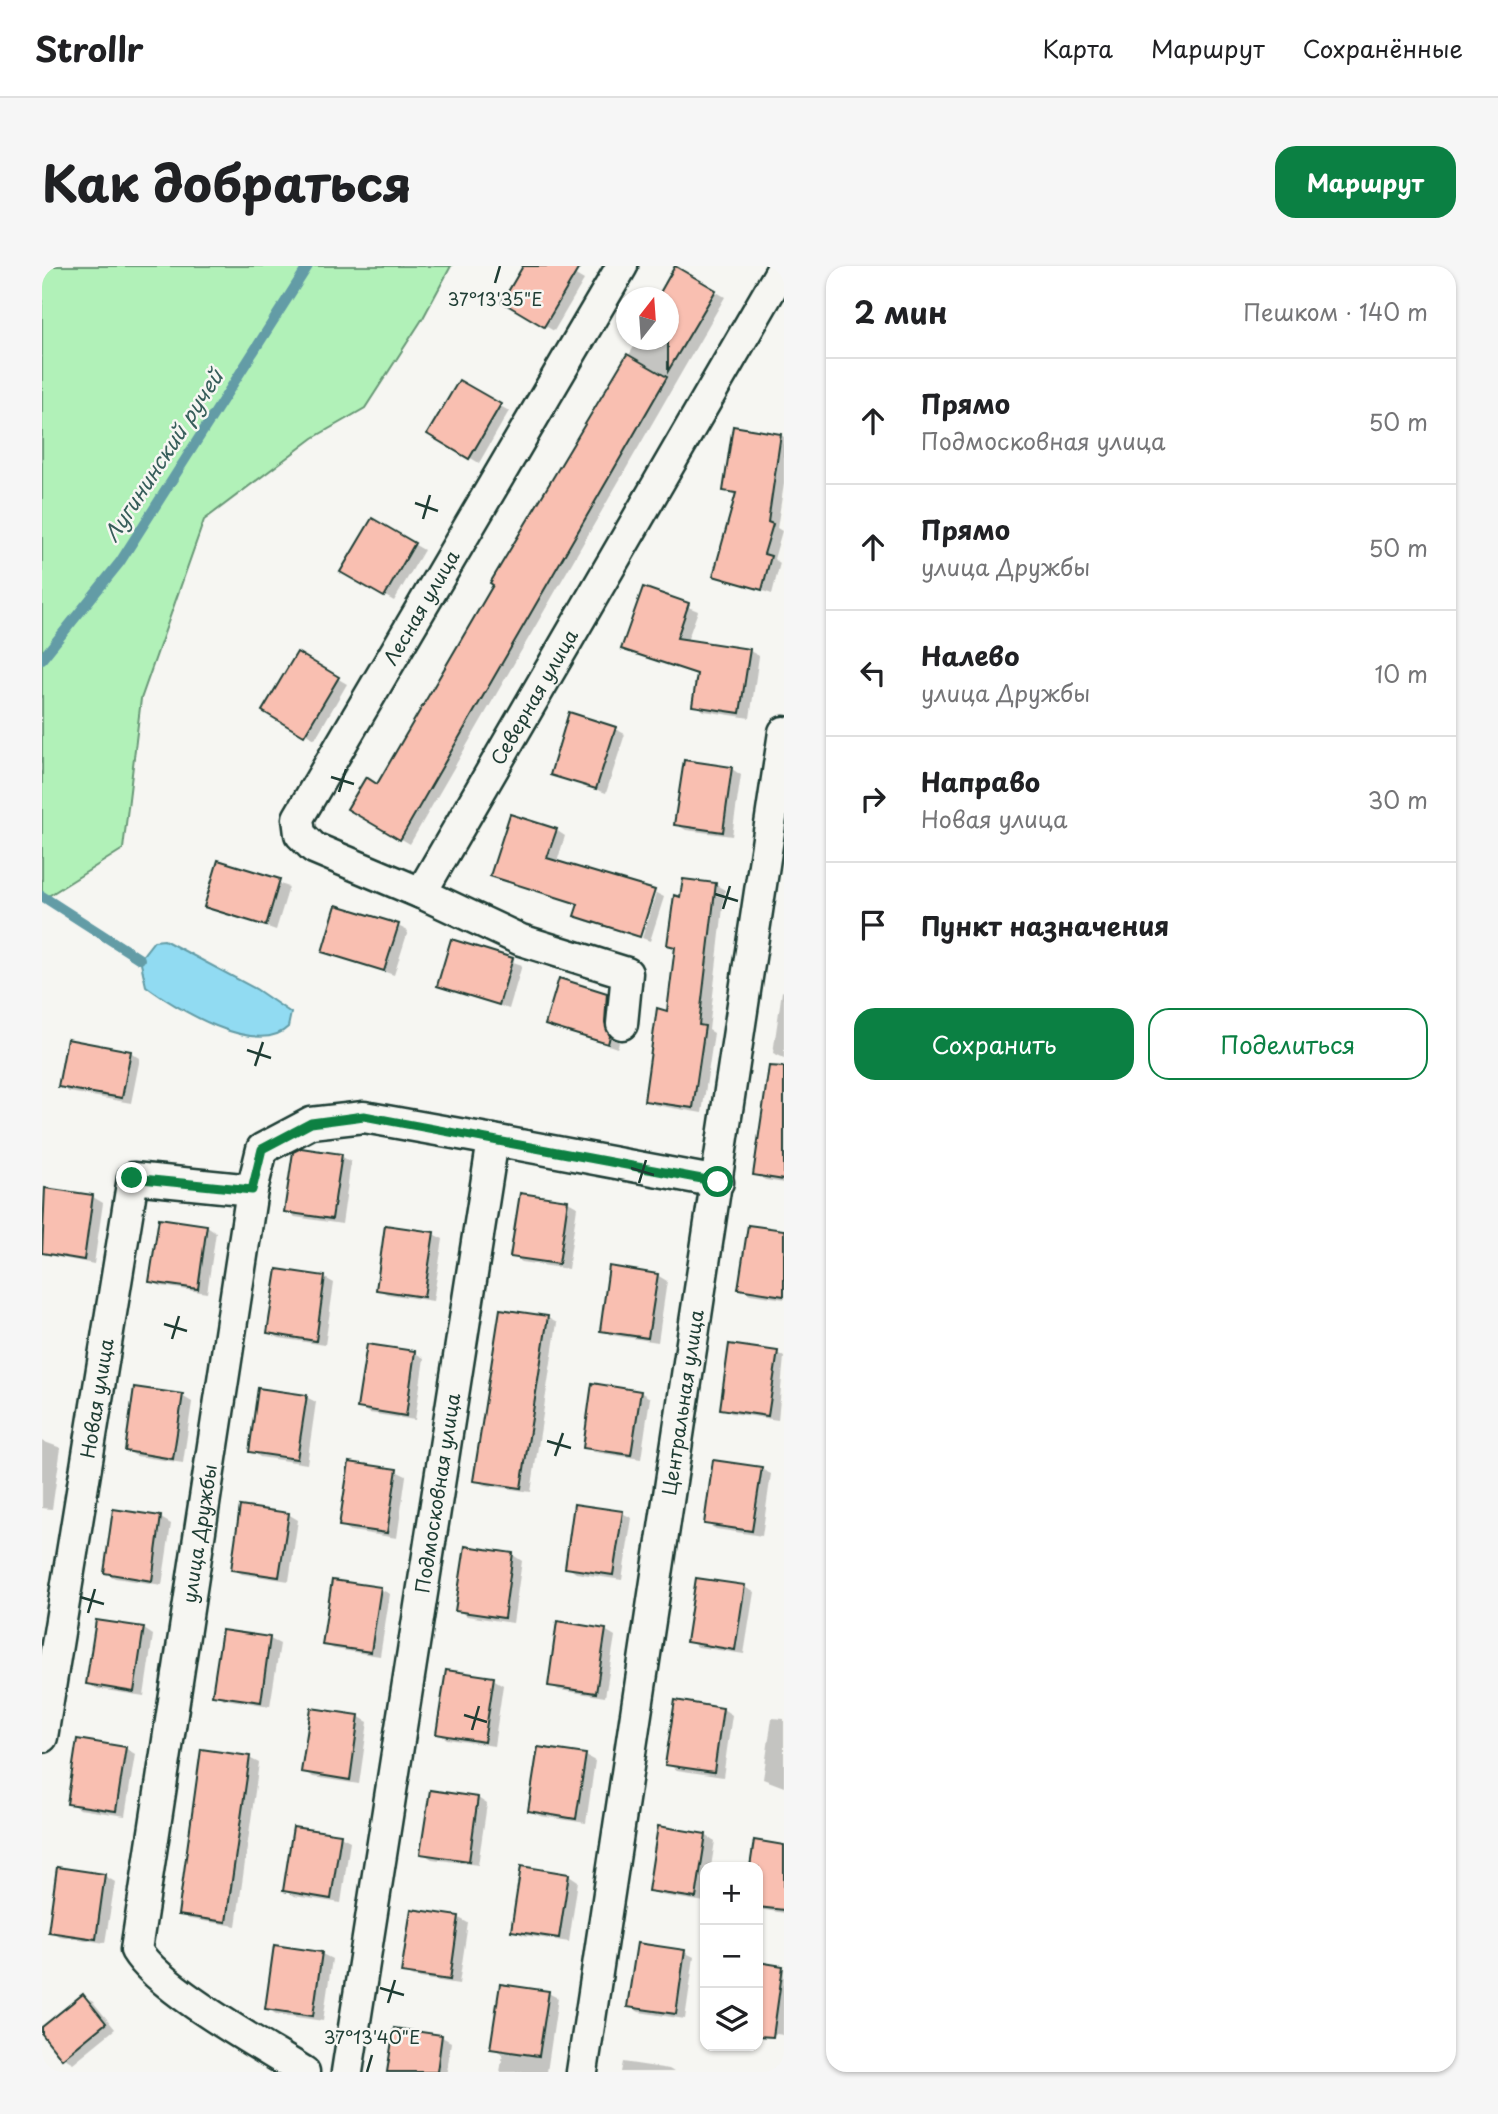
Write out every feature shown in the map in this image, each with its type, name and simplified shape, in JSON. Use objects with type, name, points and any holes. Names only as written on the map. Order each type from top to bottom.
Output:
[{"type":"street","name":"Лесная улица","points":[[421,893],[314,848],[300,834],[299,818],[622,266]]},
{"type":"street","name":"Северная улица","points":[[421,893],[784,266]]},
{"type":"street","name":"Центральная улица","points":[[582,2072],[784,733]]},
{"type":"street","points":[[421,893],[521,940],[628,973],[622,1024]]},
{"type":"street","name":"улица Дружбы","points":[[304,2072],[213,2015],[144,1963],[136,1950],[252,1190],[262,1149],[311,1123],[364,1116],[493,1140]]},
{"type":"street","points":[[493,1140],[718,1182]]},
{"type":"street","name":"Подмосковная улица","points":[[347,2072],[493,1140]]},
{"type":"street","name":"Новая улица","points":[[42,1737],[132,1178],[252,1190]]},
{"type":"green space","points":[[42,266],[451,266],[423,318],[365,408],[313,438],[204,520],[141,699],[123,849],[42,900]]},
{"type":"water","points":[[164,940],[256,989],[291,1013],[288,1027],[274,1035],[257,1037],[237,1033],[195,1016],[146,986],[140,959],[154,941]]},
{"type":"building","points":[[523,266],[580,266],[544,327],[502,302]]},
{"type":"building","points":[[675,266],[716,290],[668,371],[668,350],[679,350],[679,287],[663,287]]},
{"type":"building","points":[[627,354],[667,377],[400,840],[347,809],[366,777],[377,784],[493,585],[490,583]]},
{"type":"building","points":[[459,380],[501,404],[469,459],[427,434]]},
{"type":"building","points":[[733,426],[781,434],[768,522],[773,524],[764,554],[771,556],[762,590],[713,576],[736,493],[723,491]]},
{"type":"building","points":[[372,518],[415,543],[384,597],[340,572]]},
{"type":"building","points":[[643,587],[689,603],[677,638],[750,649],[740,713],[692,706],[697,674],[621,649]]},
{"type":"building","points":[[297,652],[339,677],[304,736],[262,711]]},
{"type":"building","points":[[569,712],[616,727],[596,789],[550,775]]},
{"type":"building","points":[[684,760],[732,767],[723,832],[674,825]]},
{"type":"building","points":[[510,814],[557,829],[547,858],[655,890],[640,937],[574,916],[578,904],[490,876]]},
{"type":"building","points":[[218,860],[280,879],[266,926],[204,907]]},
{"type":"building","points":[[683,879],[716,883],[699,1025],[705,1026],[693,1108],[644,1101],[657,1008],[667,1011],[675,947],[667,945],[674,895],[680,897]]},
{"type":"building","points":[[336,905],[399,924],[384,971],[322,952]]},
{"type":"building","points":[[451,939],[513,958],[499,1005],[437,986]]},
{"type":"building","points":[[559,978],[607,993],[605,1022],[610,1036],[608,1044],[545,1025]]},
{"type":"building","points":[[67,1039],[131,1051],[122,1098],[58,1087]]},
{"type":"building","points":[[769,1066],[784,1067],[784,1180],[753,1175]]},
{"type":"building","points":[[301,1148],[342,1154],[332,1219],[284,1212],[293,1152]]},
{"type":"building","points":[[45,1188],[93,1195],[84,1260],[42,1253]]},
{"type":"building","points":[[520,1193],[568,1200],[559,1264],[510,1257]]},
{"type":"building","points":[[159,1218],[207,1225],[198,1289],[149,1282]]},
{"type":"building","points":[[385,1225],[434,1232],[424,1297],[376,1290]]},
{"type":"building","points":[[748,1225],[784,1230],[784,1296],[738,1289]]},
{"type":"building","points":[[609,1266],[658,1274],[648,1338],[600,1331]]},
{"type":"building","points":[[277,1269],[325,1276],[316,1341],[267,1333]]},
{"type":"building","points":[[500,1309],[548,1316],[521,1488],[473,1481]]},
{"type":"building","points":[[367,1344],[415,1351],[406,1416],[357,1408]]},
{"type":"building","points":[[729,1344],[778,1351],[768,1416],[720,1409]]},
{"type":"building","points":[[592,1383],[641,1391],[631,1455],[583,1448]]},
{"type":"building","points":[[134,1387],[183,1394],[173,1459],[125,1451]]},
{"type":"building","points":[[258,1388],[307,1395],[297,1459],[249,1452]]},
{"type":"building","points":[[713,1460],[762,1467],[752,1531],[704,1524]]},
{"type":"building","points":[[349,1462],[397,1469],[387,1533],[339,1526]]},
{"type":"building","points":[[574,1504],[623,1511],[613,1575],[565,1568]]},
{"type":"building","points":[[240,1506],[289,1513],[279,1577],[231,1570]]},
{"type":"building","points":[[113,1509],[161,1516],[152,1581],[104,1573]]},
{"type":"building","points":[[465,1546],[513,1553],[504,1618],[455,1611]]},
{"type":"building","points":[[696,1578],[745,1585],[735,1650],[686,1642]]},
{"type":"building","points":[[332,1580],[381,1587],[371,1652],[322,1645]]},
{"type":"building","points":[[96,1620],[144,1627],[134,1692],[86,1684]]},
{"type":"building","points":[[557,1621],[606,1629],[596,1693],[548,1686]]},
{"type":"building","points":[[222,1630],[270,1637],[261,1702],[212,1695]]},
{"type":"building","points":[[446,1670],[494,1677],[484,1742],[436,1734]]},
{"type":"building","points":[[675,1700],[723,1708],[714,1772],[665,1765]]},
{"type":"building","points":[[311,1708],[359,1715],[350,1780],[301,1772]]},
{"type":"building","points":[[77,1739],[126,1747],[116,1811],[67,1804]]},
{"type":"building","points":[[538,1747],[586,1754],[576,1819],[528,1811]]},
{"type":"building","points":[[201,1749],[250,1756],[226,1922],[178,1915]]},
{"type":"building","points":[[430,1790],[478,1797],[469,1861],[420,1854]]},
{"type":"building","points":[[658,1826],[706,1834],[696,1898],[648,1891]]},
{"type":"building","points":[[293,1827],[341,1834],[331,1899],[283,1891]]},
{"type":"building","points":[[754,1840],[784,1845],[784,1910],[763,1908],[763,1862],[751,1862]]},
{"type":"building","points":[[521,1866],[569,1874],[559,1938],[511,1931]]},
{"type":"building","points":[[57,1867],[105,1874],[96,1939],[48,1932]]},
{"type":"building","points":[[411,1909],[459,1916],[450,1980],[401,1973]]},
{"type":"building","points":[[637,1943],[685,1950],[676,2014],[627,2007]]},
{"type":"building","points":[[274,1945],[322,1952],[313,2016],[265,2009]]},
{"type":"building","points":[[763,1963],[783,1966],[773,2037],[763,2036]]},
{"type":"building","points":[[500,1984],[549,1991],[539,2056],[490,2049]]},
{"type":"building","points":[[83,1994],[106,2023],[62,2059],[42,2034],[42,2027]]},
{"type":"building","points":[[394,2028],[442,2035],[437,2072],[387,2072]]},
{"type":"waterway","name":"Лугининский ручей","points":[[42,659],[120,562],[308,266]]},
{"type":"waterway","points":[[42,896],[140,959]]},
{"type":"route","points":[[132,1178],[252,1190],[262,1149],[311,1123],[364,1116],[718,1182]]}]
